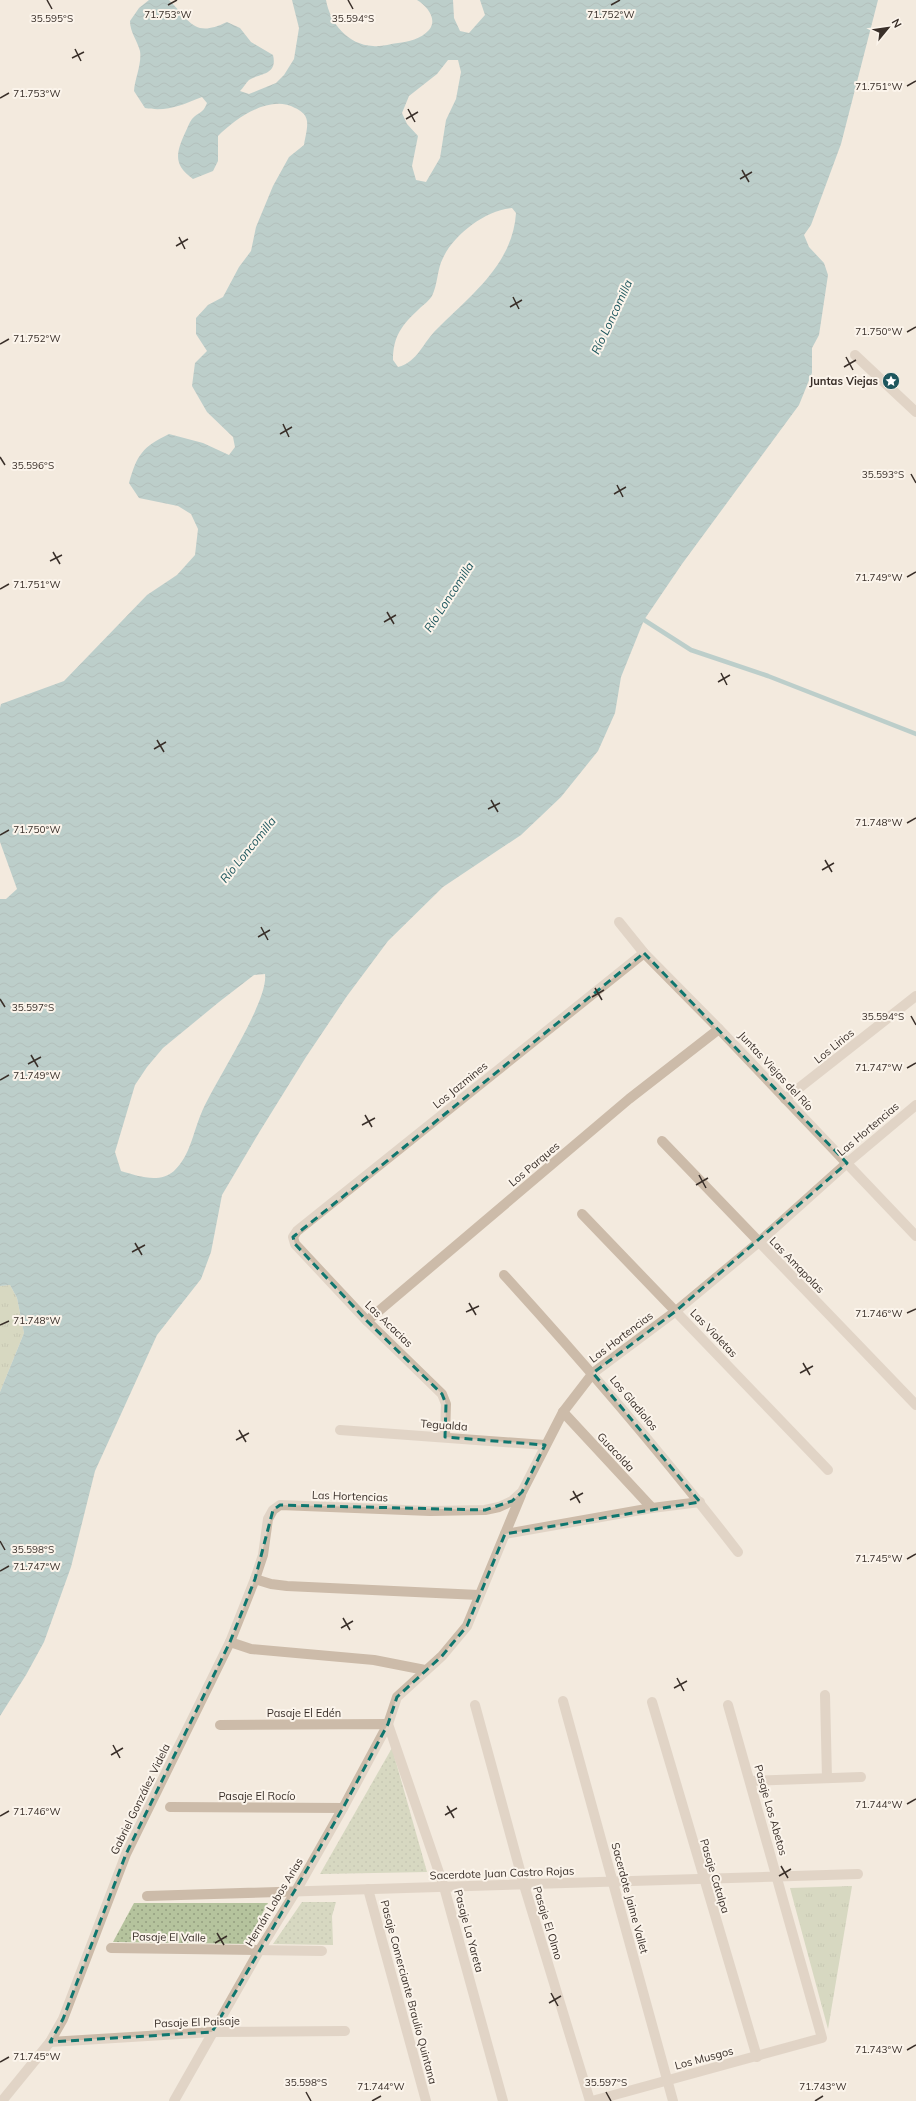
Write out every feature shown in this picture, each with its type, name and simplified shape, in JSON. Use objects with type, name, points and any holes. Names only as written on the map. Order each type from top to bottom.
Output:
[{"type":"street","points":[[855,355],[916,412]]},
{"type":"street","name":"Juntas Viejas del Río","points":[[619,922],[644,952],[916,1236]]},
{"type":"street","name":"Los Jazmines","points":[[293,1237],[297,1231],[644,952]]},
{"type":"street","name":"Los Lirios","points":[[785,1099],[916,996]]},
{"type":"street","name":"Los Parques","points":[[366,1321],[629,1099],[719,1029]]},
{"type":"street","name":"Las Hortencias","points":[[285,1505],[430,1511],[484,1510],[499,1507],[512,1501],[522,1492],[563,1412],[593,1373],[676,1311],[759,1242],[847,1163],[916,1104]]},
{"type":"street","name":"Las Amapolas","points":[[662,1141],[916,1405]]},
{"type":"street","name":"Las Violetas","points":[[582,1214],[828,1470]]},
{"type":"street","name":"Las Acacias","points":[[293,1237],[295,1244],[366,1321],[442,1394],[446,1404],[445,1437]]},
{"type":"street","name":"Los Gladiolos","points":[[504,1275],[593,1373],[700,1502],[738,1552]]},
{"type":"street","name":"Guacolda","points":[[563,1412],[652,1508]]},
{"type":"street","name":"Tegualda","points":[[340,1430],[545,1445]]},
{"type":"street","name":"Hernán Lobos Arias","points":[[174,2101],[258,1951],[296,1892],[343,1808],[388,1724],[397,1698],[442,1656],[467,1626],[522,1492]]},
{"type":"street","points":[[505,1534],[652,1508],[700,1502]]},
{"type":"street","name":"Gabriel González Videla","points":[[2,2101],[50,2042],[63,2019],[126,1854],[230,1642],[263,1555],[268,1519],[273,1510],[280,1505],[285,1505]]},
{"type":"street","points":[[255,1579],[287,1586],[479,1595]]},
{"type":"street","points":[[230,1642],[251,1649],[374,1660],[426,1670]]},
{"type":"street","points":[[825,1695],[827,1778]]},
{"type":"street","name":"Sacerdote Jaime Vallet","points":[[563,1701],[673,2101]]},
{"type":"street","name":"Pasaje Catalpa","points":[[652,1702],[703,1879],[757,2057]]},
{"type":"street","name":"Pasaje El Olmo","points":[[475,1705],[524,1885],[591,2101]]},
{"type":"street","name":"Pasaje Los Abetos","points":[[728,1705],[822,2038]]},
{"type":"street","name":"Pasaje El Edén","points":[[220,1725],[388,1724]]},
{"type":"street","name":"Pasaje La Yareta","points":[[388,1724],[444,1887],[503,2101]]},
{"type":"street","points":[[750,1781],[861,1777]]},
{"type":"street","name":"Pasaje El Rocío","points":[[170,1807],[343,1808]]},
{"type":"street","name":"Sacerdote Juan Castro Rojas","points":[[147,1896],[858,1874]]},
{"type":"street","name":"Pasaje Comerciante Braulio Quintana","points":[[368,1889],[426,2101]]},
{"type":"street","name":"Pasaje El Valle","points":[[110,1948],[322,1951]]},
{"type":"street","name":"Pasaje El Paisaje","points":[[50,2042],[212,2032],[345,2031]]},
{"type":"street","name":"Los Musgos","points":[[591,2101],[757,2057],[822,2038]]},
{"type":"highlighted area","points":[[644,953],[847,1163],[676,1311],[593,1373],[700,1502],[505,1534],[467,1626],[442,1656],[397,1697],[388,1724],[343,1808],[212,2032],[50,2042],[63,2019],[126,1854],[230,1642],[255,1579],[273,1510],[280,1505],[485,1510],[512,1501],[522,1492],[545,1445],[445,1437],[446,1404],[442,1394],[367,1321],[295,1244],[293,1237]]},
{"type":"green space","points":[[10,1285],[17,1298],[24,1333],[0,1392],[0,1286]]},
{"type":"green space","points":[[392,1748],[427,1872],[320,1874]]},
{"type":"green space","points":[[852,1886],[828,2029],[790,1888]]},
{"type":"green space","points":[[302,1902],[336,1902],[332,1916],[333,1945],[273,1944]]},
{"type":"green space","points":[[134,1903],[268,1903],[246,1944],[113,1942]]},
{"type":"water","name":"Río Loncomilla","points":[[149,0],[169,0],[188,21],[200,28],[216,27],[227,22],[240,28],[251,42],[273,55],[274,62],[273,67],[267,73],[249,80],[240,91],[249,94],[276,83],[284,75],[294,59],[299,28],[292,0],[326,0],[328,9],[336,24],[348,37],[364,45],[382,46],[410,41],[422,36],[429,30],[432,17],[428,9],[417,0],[453,0],[454,18],[460,31],[469,33],[485,15],[480,0],[878,0],[841,144],[811,225],[804,235],[809,247],[824,263],[828,275],[819,335],[812,348],[812,373],[799,405],[682,564],[644,620],[621,677],[615,713],[598,751],[561,797],[521,835],[443,887],[388,941],[347,996],[306,1057],[260,1131],[222,1195],[211,1252],[201,1279],[157,1335],[95,1471],[71,1567],[44,1642],[26,1675],[0,1716],[0,1392],[24,1333],[17,1298],[10,1285],[0,1286],[0,899],[6,899],[17,889],[0,842],[0,708],[1,704],[64,681],[147,595],[177,575],[195,555],[198,529],[191,514],[178,506],[139,498],[129,483],[135,465],[142,453],[152,443],[169,434],[203,443],[229,455],[235,447],[233,437],[207,412],[192,386],[195,363],[207,351],[196,334],[196,318],[208,305],[223,297],[239,267],[251,251],[256,227],[273,186],[289,157],[304,145],[307,127],[305,116],[297,109],[285,104],[264,106],[254,110],[234,122],[218,136],[218,161],[213,171],[193,179],[182,169],[179,164],[178,153],[190,122],[204,109],[207,103],[202,97],[181,105],[167,108],[145,108],[134,91],[139,66],[140,51],[131,29],[130,21],[139,8]],"holes":[[[448,60],[458,60],[461,72],[456,99],[446,120],[440,158],[426,182],[416,180],[412,166],[418,136],[407,124],[402,113],[409,96],[437,74]],[[512,208],[516,213],[513,231],[507,248],[498,263],[488,278],[432,334],[411,361],[398,367],[393,360],[393,352],[397,338],[403,326],[432,296],[441,262],[448,249],[455,240],[472,225],[482,218],[502,210]],[[265,974],[264,987],[259,1003],[201,1114],[184,1158],[174,1171],[162,1177],[141,1177],[121,1171],[115,1152],[135,1085],[147,1067],[163,1048],[254,975]]]},
{"type":"waterway","points":[[641,618],[691,650],[768,676],[916,734]]},
{"type":"place","name":"Juntas Viejas","points":[[891,381]]}]
